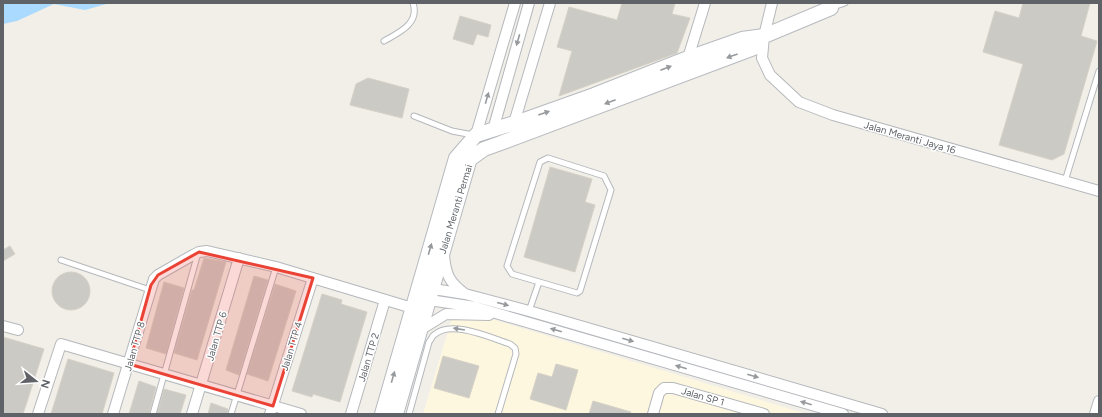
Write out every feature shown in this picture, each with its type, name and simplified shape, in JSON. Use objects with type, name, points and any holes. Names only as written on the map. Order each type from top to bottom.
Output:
[{"type":"street","name":"Jalan Meranti Permai","points":[[396,414],[420,330],[422,299],[443,250],[515,3]]},
{"type":"street","points":[[493,130],[529,3]]},
{"type":"street","points":[[514,123],[550,3]]},
{"type":"street","points":[[688,58],[705,3]]},
{"type":"street","name":"Jalan Meranti Jaya 16","points":[[772,3],[764,36],[762,58],[770,75],[799,102],[833,115],[1099,191]]},
{"type":"street","points":[[382,414],[422,299],[456,158],[476,135],[594,96],[688,58],[742,39],[764,36],[831,6]]},
{"type":"street","points":[[470,159],[484,149],[754,48],[764,36]]},
{"type":"street","points":[[443,250],[446,271],[450,280],[465,294]]},
{"type":"street","points":[[199,252],[207,251],[276,267],[385,300],[422,299],[465,294],[529,311],[882,414]]},
{"type":"street","name":"Jalan TTP 8","points":[[113,414],[154,279],[158,275],[199,252]]},
{"type":"street","name":"Jalan TTP 6","points":[[192,414],[239,258]]},
{"type":"street","name":"Jalan TTP 4","points":[[272,410],[313,278]]},
{"type":"street","points":[[422,299],[474,307],[843,414]]},
{"type":"street","name":"Jalan TTP 2","points":[[351,414],[385,300]]},
{"type":"street","points":[[420,330],[446,314],[505,316]]},
{"type":"street","points":[[3,326],[18,330]]},
{"type":"street","points":[[38,414],[61,344],[237,395],[272,410],[301,414]]},
{"type":"street","name":"Jalan SP 1","points":[[653,414],[659,393],[664,388],[673,388],[764,414]]},
{"type":"street","points":[[1095,414],[1099,401]]},
{"type":"lane","points":[[384,41],[406,28],[411,23],[415,14],[415,7],[413,3]]},
{"type":"lane","points":[[831,6],[845,3]]},
{"type":"lane","points":[[1065,181],[1099,71]]},
{"type":"lane","points":[[414,116],[452,131],[476,135]]},
{"type":"lane","points":[[548,158],[604,176],[610,190],[580,291],[577,293],[539,282],[512,274],[507,266],[540,162],[548,158]]},
{"type":"lane","points":[[153,414],[199,252]]},
{"type":"lane","points":[[61,260],[150,290]]},
{"type":"lane","points":[[231,414],[276,267]]},
{"type":"lane","points":[[529,311],[539,282]]},
{"type":"lane","points":[[409,414],[429,342],[434,334],[442,330],[456,328],[510,344],[515,348],[516,354],[498,414]]},
{"type":"highlighted area","points":[[199,252],[313,278],[273,406],[129,364],[151,285],[158,275]]},
{"type":"shaded area","points":[[455,308],[807,414],[423,414]]},
{"type":"water","points":[[3,3],[110,3],[85,10],[54,4],[17,21],[3,24]]},
{"type":"building","points":[[622,3],[675,3],[672,14],[690,18],[677,53],[559,96],[572,51],[557,47],[569,7],[617,20]]},
{"type":"building","points":[[1023,3],[1090,3],[1081,36],[1097,41],[1064,154],[1052,160],[999,145],[1023,64],[983,52],[995,11],[1019,18]]},
{"type":"building","points":[[460,16],[491,25],[488,37],[477,34],[473,45],[453,39]]},
{"type":"building","points":[[368,78],[409,89],[402,118],[350,105],[356,84]]},
{"type":"building","points":[[550,167],[592,179],[585,202],[595,205],[575,272],[524,257]]},
{"type":"building","points":[[10,246],[15,254],[3,261],[3,250]]},
{"type":"building","points":[[204,258],[226,262],[197,360],[174,353],[192,290],[194,290]]},
{"type":"building","points":[[71,272],[84,278],[90,291],[84,304],[71,310],[58,304],[52,291],[58,278]]},
{"type":"building","points":[[254,276],[268,280],[239,375],[226,370]]},
{"type":"building","points":[[164,282],[184,288],[166,354],[146,348]]},
{"type":"building","points":[[275,284],[296,291],[268,381],[247,374]]},
{"type":"building","points":[[322,294],[342,300],[341,304],[367,312],[340,402],[313,394],[312,397],[292,391]]},
{"type":"building","points":[[3,337],[44,349],[23,414],[3,414]]},
{"type":"building","points":[[443,356],[479,366],[469,398],[434,388]]},
{"type":"building","points":[[68,359],[114,373],[102,414],[51,414]]},
{"type":"building","points":[[556,364],[578,370],[566,410],[530,399],[538,373],[552,377]]},
{"type":"building","points":[[139,381],[156,387],[149,414],[129,414]]},
{"type":"building","points":[[164,389],[186,395],[180,414],[157,414]]},
{"type":"building","points":[[593,401],[631,412],[630,414],[589,414]]},
{"type":"building","points":[[211,403],[228,409],[227,414],[208,414]]}]
